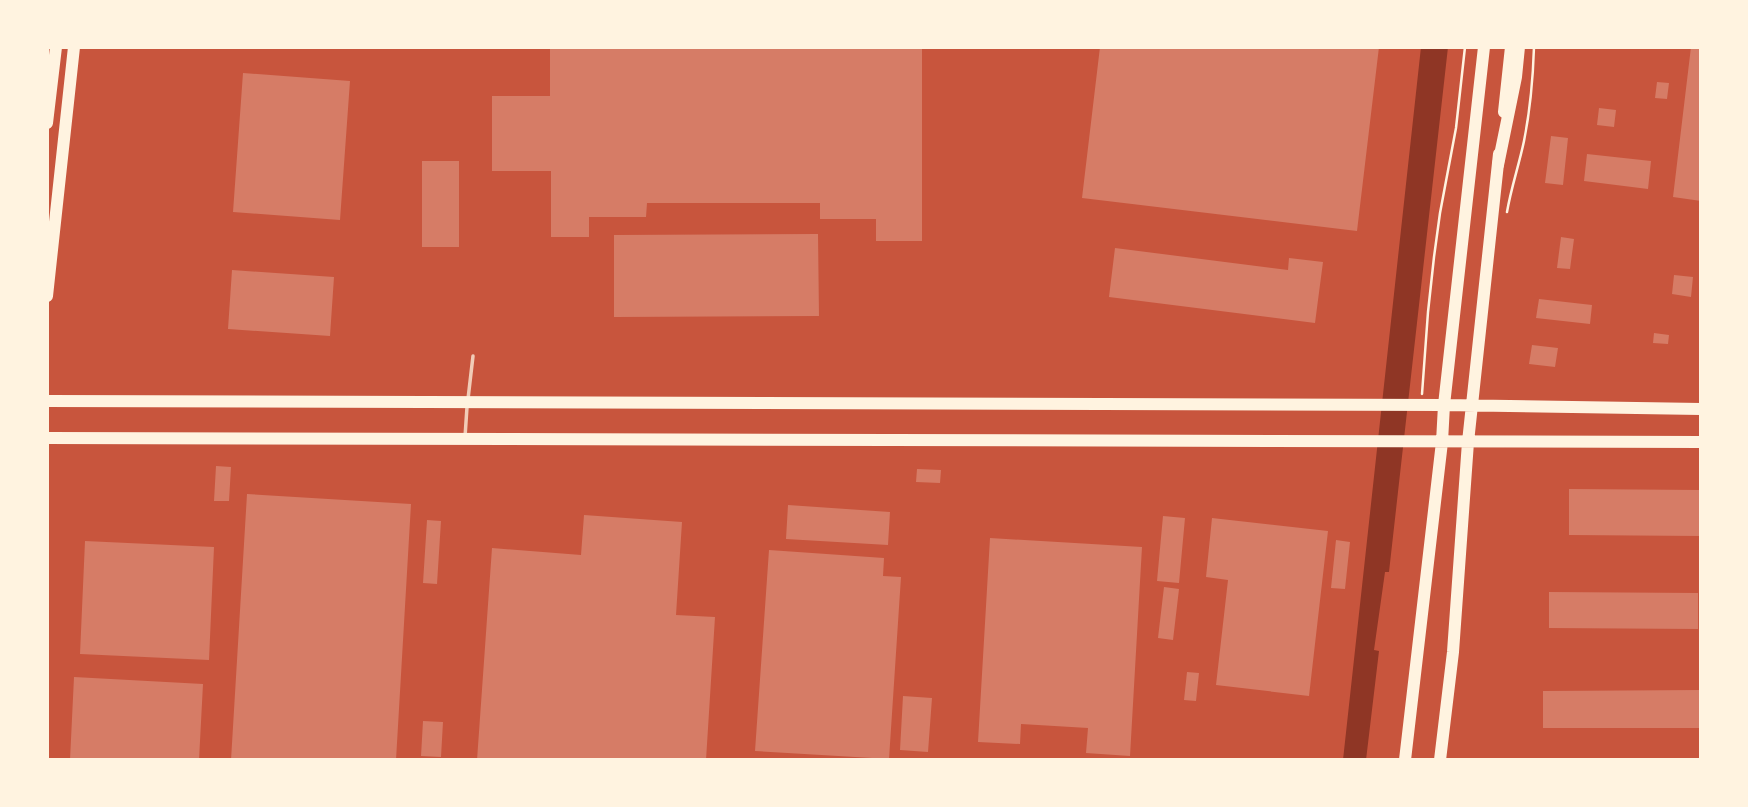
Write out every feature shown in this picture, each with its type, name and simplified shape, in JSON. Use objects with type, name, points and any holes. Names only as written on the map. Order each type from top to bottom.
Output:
[{"type":"main road","points":[[47,122],[55,47]]},
{"type":"main road","points":[[47,296],[74,47]]},
{"type":"main road","points":[[1405,760],[1484,47]]},
{"type":"main road","points":[[1440,760],[1453,652],[1468,442],[1511,47]]},
{"type":"main road","points":[[1498,165],[1520,47]]},
{"type":"main road","points":[[47,401],[1444,405],[1701,409]]},
{"type":"main road","points":[[47,438],[1701,442]]},
{"type":"lane","points":[[464,439],[473,356]]},
{"type":"path","points":[[1416,405],[1440,213],[1456,128],[1465,47]]},
{"type":"path","points":[[1505,221],[1524,143],[1530,106],[1534,47]]},
{"type":"shaded area","points":[[1421,47],[1448,47],[1389,572],[1385,572],[1374,650],[1379,651],[1366,760],[1343,760]]},
{"type":"building","points":[[550,47],[922,47],[922,241],[876,241],[876,219],[820,219],[820,203],[647,203],[646,217],[589,217],[589,237],[551,237],[551,171],[492,171],[492,96],[550,96]]},
{"type":"building","points":[[1100,47],[1379,47],[1357,231],[1082,198]]},
{"type":"building","points":[[1691,47],[1701,47],[1701,201],[1673,197]]},
{"type":"building","points":[[243,73],[350,81],[340,220],[233,212]]},
{"type":"building","points":[[1657,82],[1669,83],[1667,99],[1655,98]]},
{"type":"building","points":[[1599,108],[1616,110],[1614,127],[1597,125]]},
{"type":"building","points":[[1551,136],[1568,138],[1563,185],[1545,183]]},
{"type":"building","points":[[1587,154],[1651,161],[1648,189],[1584,181]]},
{"type":"building","points":[[422,161],[459,161],[459,247],[422,247]]},
{"type":"building","points":[[818,234],[819,316],[614,317],[614,235]]},
{"type":"building","points":[[1561,237],[1574,239],[1570,269],[1557,268]]},
{"type":"building","points":[[1115,248],[1288,270],[1289,258],[1323,262],[1315,323],[1109,297]]},
{"type":"building","points":[[232,270],[334,277],[330,336],[228,329]]},
{"type":"building","points":[[1674,275],[1693,277],[1691,297],[1672,294]]},
{"type":"building","points":[[1539,299],[1592,305],[1590,324],[1536,318]]},
{"type":"building","points":[[1654,333],[1669,335],[1668,344],[1653,343]]},
{"type":"building","points":[[1532,345],[1558,348],[1555,367],[1529,364]]},
{"type":"building","points":[[216,466],[231,467],[229,501],[214,501]]},
{"type":"building","points":[[917,469],[941,470],[940,483],[916,482]]},
{"type":"building","points":[[1569,489],[1701,490],[1701,536],[1569,535]]},
{"type":"building","points":[[247,494],[411,504],[396,760],[231,760]]},
{"type":"building","points":[[788,505],[890,512],[888,545],[786,539]]},
{"type":"building","points":[[584,515],[682,522],[676,615],[715,617],[706,760],[477,760],[492,548],[581,555]]},
{"type":"building","points":[[1163,516],[1185,518],[1179,583],[1157,581]]},
{"type":"building","points":[[1212,518],[1328,531],[1309,696],[1216,685],[1228,580],[1206,577]]},
{"type":"building","points":[[427,520],[441,521],[437,584],[423,583]]},
{"type":"building","points":[[990,538],[1142,547],[1130,756],[1086,753],[1088,728],[1021,724],[1020,744],[978,742]]},
{"type":"building","points":[[1336,540],[1350,542],[1345,589],[1331,588]]},
{"type":"building","points":[[85,541],[214,547],[209,660],[80,654]]},
{"type":"building","points":[[769,550],[884,558],[883,576],[901,577],[889,759],[755,751]]},
{"type":"building","points":[[1164,587],[1179,589],[1173,640],[1158,638]]},
{"type":"building","points":[[1549,592],[1698,593],[1698,629],[1549,628]]},
{"type":"building","points":[[1187,672],[1199,673],[1196,701],[1184,700]]},
{"type":"building","points":[[74,677],[203,684],[199,760],[70,760]]},
{"type":"building","points":[[1699,690],[1699,728],[1543,728],[1543,691]]},
{"type":"building","points":[[903,696],[932,698],[928,752],[900,750]]},
{"type":"building","points":[[423,721],[443,722],[441,757],[421,756]]}]
